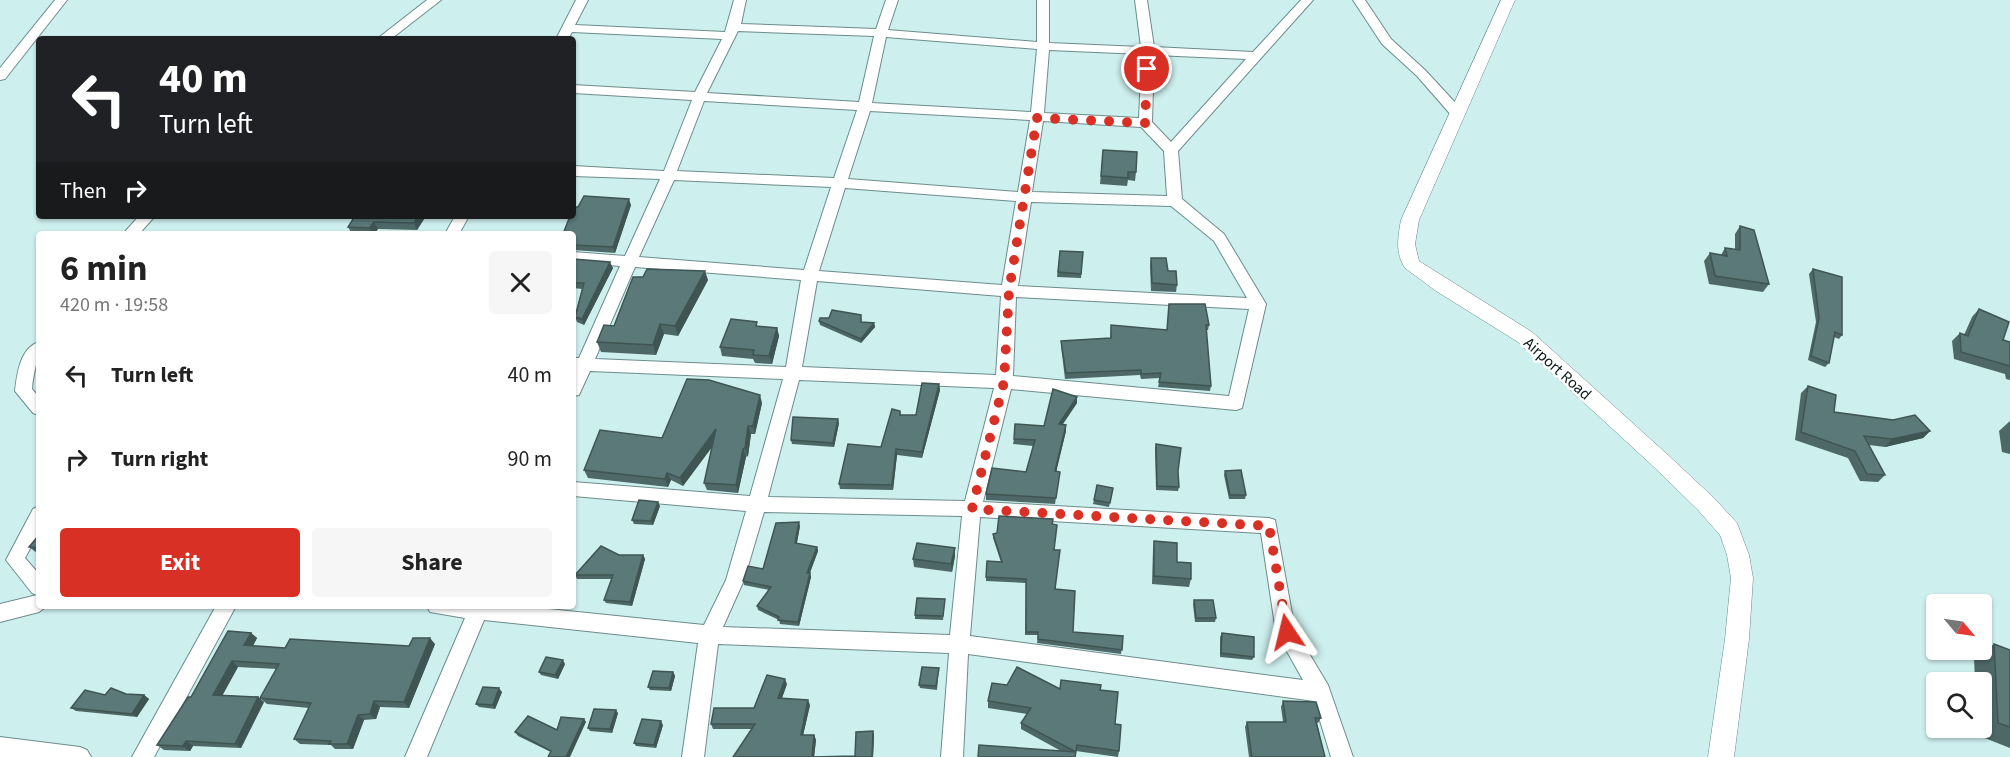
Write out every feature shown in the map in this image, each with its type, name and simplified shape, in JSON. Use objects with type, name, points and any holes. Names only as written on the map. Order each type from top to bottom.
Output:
[{"type":"street","points":[[0,76],[61,0]]},
{"type":"street","points":[[387,36],[435,0]]},
{"type":"street","points":[[582,0],[566,34],[881,33],[1043,46],[1258,56]]},
{"type":"street","points":[[576,171],[668,176],[838,183],[1024,197],[1175,201],[1219,238],[1258,304],[1236,403],[1004,382],[578,365],[660,198],[668,176],[700,95],[731,32],[740,0]]},
{"type":"street","points":[[693,757],[709,635],[735,580],[757,504],[793,372],[810,275],[865,105],[881,33],[892,0]]},
{"type":"street","points":[[952,757],[959,644],[972,509],[1004,382],[1009,291],[1037,118],[1043,46],[1043,0]]},
{"type":"street","points":[[1141,0],[1148,51],[1145,123]]},
{"type":"street","points":[[1171,150],[1307,0]]},
{"type":"street","points":[[1359,0],[1386,42],[1421,73],[1457,114]]},
{"type":"street","name":"Airport Road","points":[[1508,0],[1410,220],[1406,244],[1411,264],[1524,337],[1662,461],[1729,530],[1738,555],[1742,578],[1737,639],[1721,757]]},
{"type":"street","points":[[576,89],[1145,123],[1171,150],[1175,201]]},
{"type":"street","points":[[133,231],[145,219]]},
{"type":"street","points":[[576,257],[1009,291],[1258,304]]},
{"type":"street","points":[[32,364],[23,391],[36,405]]},
{"type":"street","points":[[576,489],[757,504],[972,509],[1269,526],[1287,632],[1321,692],[1342,757]]},
{"type":"street","points":[[36,520],[15,560],[36,584]]},
{"type":"street","points":[[0,614],[36,604]]},
{"type":"street","points":[[143,757],[224,609]]},
{"type":"street","points":[[416,757],[479,609]]},
{"type":"street","points":[[488,609],[709,635],[959,644],[1321,692]]},
{"type":"street","points":[[0,747],[80,757]]},
{"type":"building","points":[[1103,150],[1137,152],[1136,172],[1128,172],[1128,178],[1101,176]]},
{"type":"building","points":[[584,196],[629,199],[613,247],[576,245],[576,231],[564,231],[569,219],[576,219],[576,207]]},
{"type":"building","points":[[353,219],[416,219],[414,223],[374,222],[369,228],[348,227]]},
{"type":"building","points":[[1740,226],[1754,230],[1769,284],[1715,276],[1710,253],[1727,256],[1725,248],[1740,250]]},
{"type":"building","points":[[1060,251],[1083,252],[1081,274],[1058,272]]},
{"type":"building","points":[[1151,258],[1166,258],[1168,271],[1176,271],[1177,285],[1152,283]]},
{"type":"building","points":[[576,259],[610,262],[582,319],[576,317],[576,313],[584,283],[576,283]]},
{"type":"building","points":[[647,269],[705,271],[675,326],[660,324],[653,345],[597,342],[604,325],[614,326],[633,277],[643,277]]},
{"type":"building","points":[[1813,269],[1842,277],[1842,335],[1835,332],[1829,363],[1811,356],[1819,318]]},
{"type":"building","points":[[1169,304],[1205,304],[1209,325],[1206,325],[1211,386],[1159,382],[1161,373],[1141,374],[1141,370],[1066,373],[1061,341],[1111,338],[1111,325],[1167,330]]},
{"type":"building","points":[[1979,309],[2009,322],[2003,340],[2010,342],[2010,366],[1961,352],[1960,333],[1968,336]]},
{"type":"building","points":[[832,310],[861,315],[861,322],[874,323],[861,339],[819,321],[820,318],[829,318]]},
{"type":"building","points":[[731,319],[757,322],[756,326],[777,328],[769,356],[753,355],[754,350],[720,347]]},
{"type":"building","points":[[687,379],[709,380],[760,395],[753,426],[748,426],[736,485],[704,483],[716,429],[680,478],[667,473],[665,479],[584,470],[600,430],[662,438]]},
{"type":"building","points":[[922,383],[939,384],[922,452],[896,449],[892,485],[839,484],[848,444],[881,447],[892,409],[900,411],[900,415],[916,415]]},
{"type":"building","points":[[1808,386],[1836,395],[1834,412],[1893,420],[1915,415],[1930,431],[1892,439],[1864,436],[1885,475],[1867,474],[1855,451],[1801,432]]},
{"type":"building","points":[[1053,389],[1077,397],[1059,424],[1066,425],[1055,471],[1060,472],[1056,498],[986,494],[992,468],[1026,472],[1035,440],[1014,439],[1015,424],[1044,426]]},
{"type":"building","points":[[793,417],[838,419],[833,443],[791,440]]},
{"type":"building","points":[[1156,444],[1181,448],[1178,471],[1179,487],[1157,486]]},
{"type":"building","points":[[1241,470],[1246,495],[1230,495],[1225,471]]},
{"type":"building","points":[[1097,485],[1113,488],[1110,503],[1094,500]]},
{"type":"building","points":[[639,500],[658,502],[651,521],[632,520]]},
{"type":"building","points":[[999,516],[1053,519],[1052,524],[1057,525],[1054,550],[1060,550],[1055,589],[1075,591],[1073,632],[1123,636],[1122,650],[1038,639],[1038,632],[1026,632],[1026,579],[986,577],[987,561],[1002,562],[993,534],[997,533]]},
{"type":"building","points":[[799,522],[795,543],[817,547],[807,573],[810,573],[798,622],[778,620],[779,617],[757,606],[771,587],[743,581],[748,566],[763,569],[776,523]]},
{"type":"building","points":[[36,539],[36,548],[29,547]]},
{"type":"building","points":[[1154,541],[1177,543],[1177,562],[1191,563],[1191,579],[1154,576]]},
{"type":"building","points":[[917,543],[955,548],[951,564],[913,559]]},
{"type":"building","points":[[601,546],[619,555],[643,555],[630,602],[604,600],[613,575],[576,574]]},
{"type":"building","points":[[917,598],[945,599],[943,616],[915,615]]},
{"type":"building","points":[[1194,600],[1213,600],[1216,618],[1196,618]]},
{"type":"building","points":[[228,631],[251,633],[244,645],[285,648],[290,639],[409,646],[413,638],[430,638],[404,702],[374,701],[370,714],[358,715],[347,744],[294,739],[311,703],[260,698],[279,664],[232,661],[213,695],[258,697],[235,744],[186,741],[183,746],[157,745],[188,697],[191,697]]},
{"type":"building","points":[[1222,633],[1254,637],[1254,657],[1221,653]]},
{"type":"building","points":[[1994,644],[2010,650],[2010,727],[1998,723]]},
{"type":"building","points":[[546,657],[563,660],[555,675],[539,672]]},
{"type":"building","points":[[922,667],[939,668],[936,686],[919,685]]},
{"type":"building","points":[[1017,667],[1060,689],[1061,680],[1101,685],[1100,690],[1118,692],[1115,724],[1121,725],[1119,751],[1077,745],[1076,752],[1021,723],[1031,708],[988,701],[992,683],[1007,685]]},
{"type":"building","points":[[653,671],[673,672],[669,688],[648,687]]},
{"type":"building","points":[[767,675],[785,679],[778,698],[808,700],[801,735],[814,735],[812,757],[733,757],[755,724],[711,724],[714,708],[754,708]]},
{"type":"building","points":[[483,687],[499,688],[493,705],[476,704]]},
{"type":"building","points":[[111,688],[126,694],[144,695],[132,714],[71,708],[85,690],[105,695]]},
{"type":"building","points":[[1283,701],[1316,702],[1321,718],[1315,718],[1325,757],[1252,757],[1247,722],[1286,722]]},
{"type":"building","points":[[594,709],[616,710],[610,729],[588,728]]},
{"type":"building","points":[[528,716],[557,730],[561,717],[584,719],[566,757],[548,757],[551,751],[515,732]]},
{"type":"building","points":[[642,719],[661,721],[654,745],[634,743]]},
{"type":"building","points":[[873,731],[872,757],[812,757],[855,756],[856,732]]},
{"type":"building","points":[[979,745],[1076,752],[1075,757],[978,757]]},
{"type":"route","points":[[1147,69],[1145,123],[1037,118],[1009,291],[1004,382],[972,509],[1269,526],[1287,632]]}]
